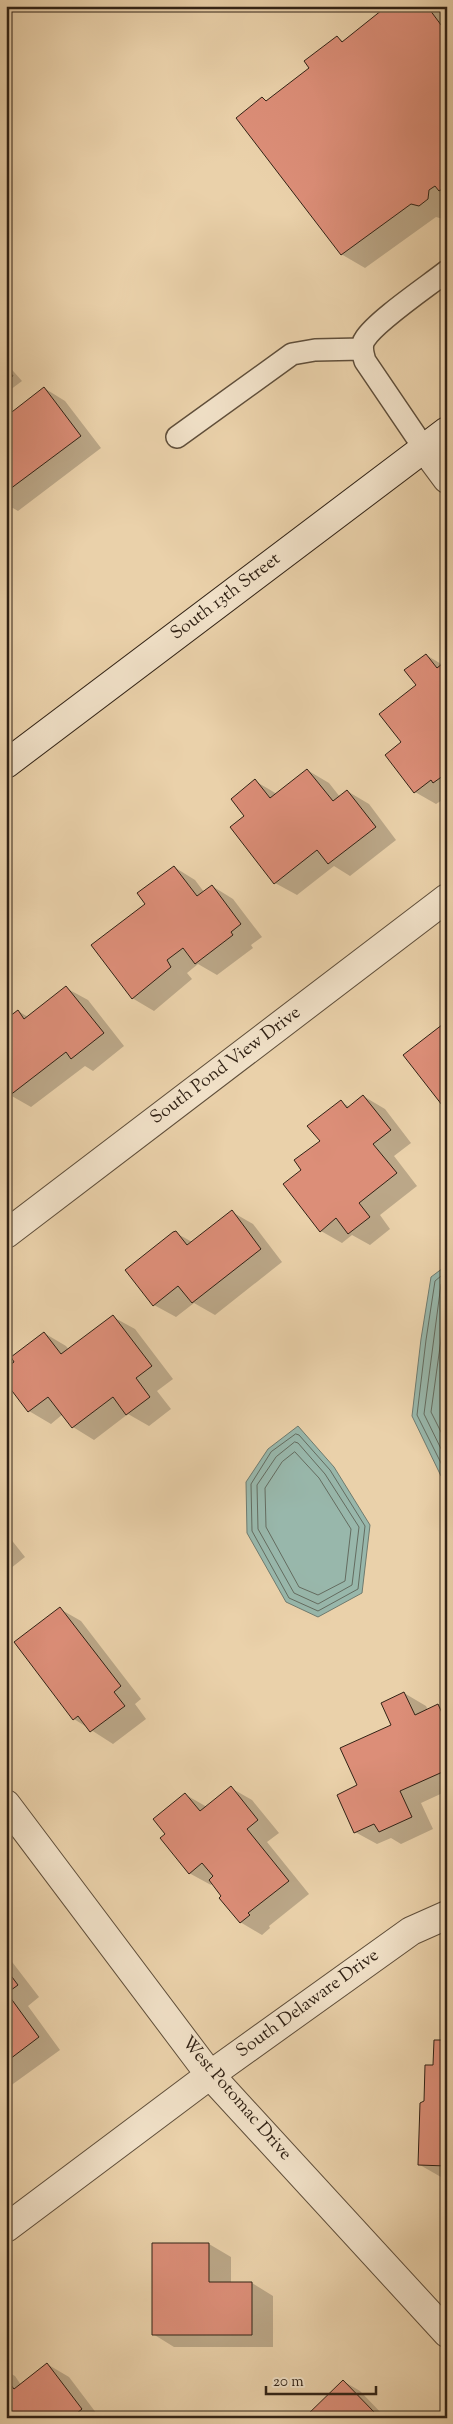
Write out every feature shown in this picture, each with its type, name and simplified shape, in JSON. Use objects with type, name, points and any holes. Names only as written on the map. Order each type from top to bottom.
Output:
[{"type":"street","name":"South 13th Street","points":[[6,764],[447,431]]},
{"type":"street","points":[[424,448],[447,479]]},
{"type":"street","name":"South Pond View Drive","points":[[6,1234],[447,898]]},
{"type":"street","name":"West Potomac Drive","points":[[6,1804],[210,2075],[447,2333]]},
{"type":"street","name":"South Delaware Drive","points":[[6,2228],[210,2075],[411,1931],[447,1915]]},
{"type":"lane","points":[[424,448],[365,362],[362,349],[364,339],[376,326],[447,271]]},
{"type":"lane","points":[[178,437],[292,354],[315,350],[362,349]]},
{"type":"water","points":[[447,1265],[447,1476],[441,1476],[412,1416],[421,1339],[431,1277]]},
{"type":"water","points":[[298,1426],[334,1467],[370,1525],[362,1593],[318,1617],[286,1602],[247,1533],[246,1482],[268,1449]]},
{"type":"building","points":[[387,6],[427,6],[447,33],[447,186],[439,191],[435,186],[429,190],[428,199],[419,206],[411,204],[341,255],[236,118],[262,97],[266,101],[309,68],[304,61],[337,36],[342,42]]},
{"type":"building","points":[[6,367],[13,376],[6,381]]},
{"type":"building","points":[[44,387],[81,436],[6,492],[6,412],[8,415]]},
{"type":"building","points":[[426,654],[437,668],[447,660],[447,773],[433,783],[431,780],[414,793],[385,755],[401,742],[379,714],[416,685],[404,670]]},
{"type":"building","points":[[307,769],[333,801],[347,790],[376,827],[328,864],[317,850],[274,884],[230,827],[244,816],[231,799],[255,779],[270,798]]},
{"type":"building","points":[[174,866],[197,896],[212,885],[241,924],[231,932],[233,935],[195,964],[183,948],[167,960],[171,967],[132,999],[91,945],[145,904],[137,893]]},
{"type":"building","points":[[66,986],[104,1033],[71,1059],[66,1052],[9,1096],[6,1093],[6,1019],[18,1010],[24,1019]]},
{"type":"building","points":[[447,1021],[447,1101],[442,1105],[403,1055]]},
{"type":"building","points":[[363,1095],[391,1130],[373,1144],[397,1173],[359,1203],[370,1217],[348,1234],[336,1218],[320,1232],[283,1184],[301,1170],[294,1160],[320,1141],[307,1126],[341,1100],[347,1108]]},
{"type":"building","points":[[232,1210],[261,1249],[192,1303],[178,1286],[153,1306],[125,1270],[173,1232],[176,1231],[187,1245]]},
{"type":"building","points":[[113,1315],[152,1366],[136,1378],[150,1397],[126,1415],[113,1397],[72,1428],[48,1397],[28,1412],[6,1383],[6,1368],[14,1362],[11,1357],[44,1332],[61,1354]]},
{"type":"building","points":[[60,1607],[121,1686],[114,1692],[125,1706],[90,1732],[78,1716],[73,1720],[14,1642]]},
{"type":"building","points":[[404,1692],[415,1715],[438,1704],[447,1724],[447,1770],[400,1791],[412,1817],[379,1832],[374,1824],[354,1833],[337,1795],[357,1785],[340,1748],[391,1725],[381,1703]]},
{"type":"building","points":[[231,1786],[258,1820],[247,1829],[289,1881],[248,1913],[250,1915],[240,1923],[219,1898],[221,1896],[209,1880],[213,1876],[202,1863],[189,1874],[160,1838],[165,1834],[153,1819],[185,1793],[200,1811]]},
{"type":"building","points":[[6,1969],[18,1985],[7,1993],[39,2037],[6,2062]]},
{"type":"building","points":[[434,2040],[447,2040],[447,2166],[418,2165],[420,2103],[424,2101],[425,2065],[433,2065]]},
{"type":"building","points":[[152,2243],[209,2243],[209,2282],[252,2282],[252,2335],[152,2335]]},
{"type":"building","points":[[47,2363],[82,2409],[71,2418],[6,2418],[6,2379],[14,2389]]},
{"type":"building","points":[[343,2380],[374,2412],[368,2418],[304,2418]]}]
